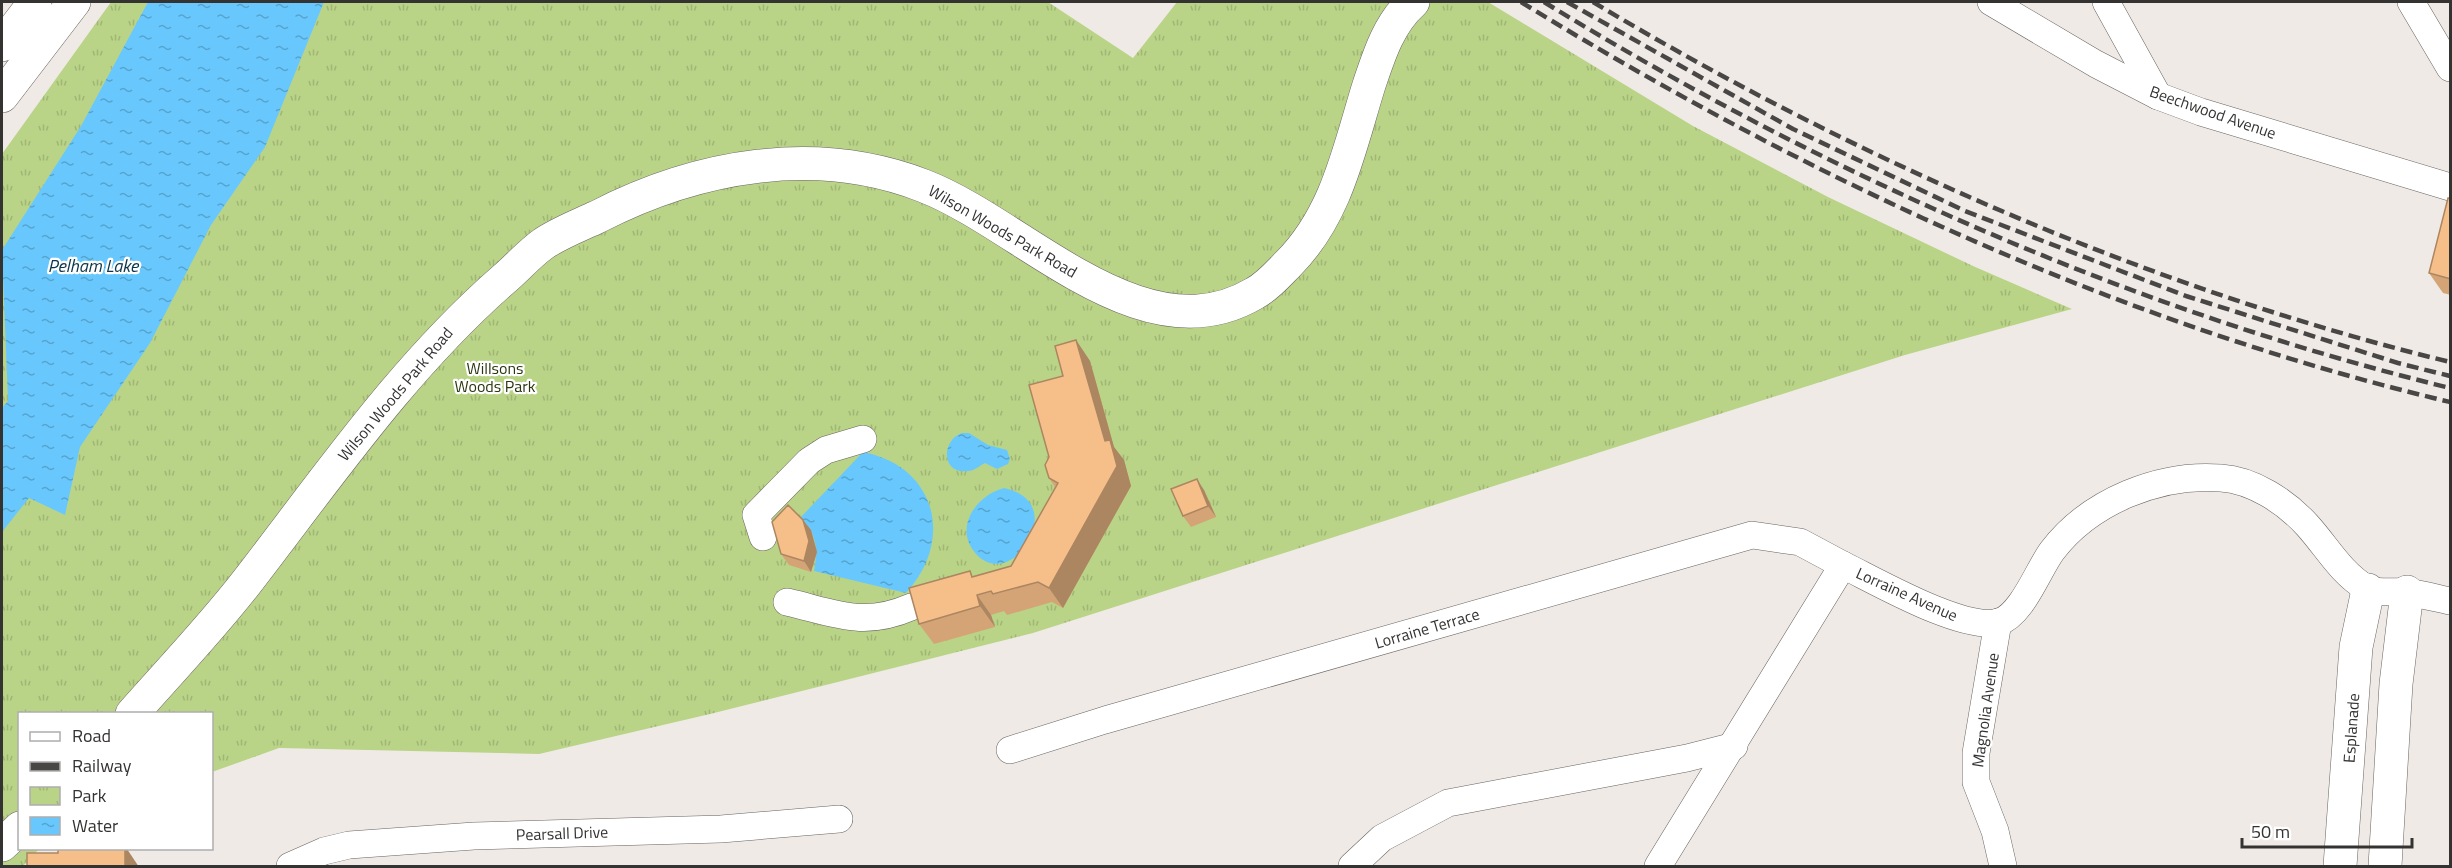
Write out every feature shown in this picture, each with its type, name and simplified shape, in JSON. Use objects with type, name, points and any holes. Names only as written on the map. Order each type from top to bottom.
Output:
[{"type":"main road","points":[[2,45],[35,2]]},
{"type":"main road","points":[[2,96],[74,2]]},
{"type":"main road","name":"Wilson Woods Park Road","points":[[134,712],[244,586],[390,394],[453,324],[543,244],[632,199],[710,173],[785,164],[859,168],[930,188],[1088,279],[1131,300],[1158,309],[1180,311],[1220,306],[1256,292],[1270,282],[1298,254],[1319,226],[1342,176],[1381,46],[1413,2]]},
{"type":"main road","name":"Esplanade","points":[[2340,867],[2356,647],[2368,590]]},
{"type":"main road","points":[[2385,867],[2396,684],[2407,592]]},
{"type":"main road","points":[[2,845],[18,830]]},
{"type":"street","name":"Beechwood Avenue","points":[[1991,2],[2096,64],[2158,96],[2201,112],[2451,187]]},
{"type":"street","points":[[2106,2],[2158,96]]},
{"type":"street","points":[[2411,2],[2451,68]]},
{"type":"street","points":[[763,537],[756,515],[809,461],[826,450],[863,439]]},
{"type":"street","points":[[1998,622],[2013,614],[2053,550],[2079,523],[2118,498],[2166,480],[2222,478],[2259,488],[2286,505],[2306,524],[2341,568],[2368,590],[2407,592],[2451,601]]},
{"type":"street","name":"Lorraine Terrace","points":[[1010,750],[1116,716],[1752,535],[1800,542],[1843,565]]},
{"type":"street","name":"Lorraine Avenue","points":[[1658,867],[1843,565],[1910,598],[1971,623],[1998,622]]},
{"type":"street","points":[[787,602],[856,619],[873,620],[891,616],[911,607]]},
{"type":"street","name":"Magnolia Avenue","points":[[1998,622],[1976,753],[1976,782],[1995,831],[2003,867]]},
{"type":"street","points":[[1352,867],[1382,838],[1448,803],[1687,758],[1734,746]]},
{"type":"street","name":"Pearsall Drive","points":[[290,867],[324,851],[360,844],[474,836],[742,828],[839,819]]},
{"type":"green space","name":"Willsons Woods Park","points":[[111,2],[1048,2],[1133,58],[1177,2],[1488,2],[1693,126],[1828,197],[1973,266],[2072,309],[1905,355],[1033,633],[710,714],[539,754],[279,748],[213,772],[213,712],[18,712],[18,850],[38,850],[23,866],[2,866],[2,154]]},
{"type":"water","name":"Pelham Lake","points":[[148,2],[324,2],[265,147],[211,225],[150,343],[80,447],[65,515],[29,498],[2,532],[2,408],[8,401],[2,250],[81,126]]},
{"type":"water","points":[[962,433],[969,433],[988,445],[1007,450],[1010,459],[1008,464],[997,469],[985,463],[970,471],[959,471],[953,468],[949,463],[947,450],[955,437]]},
{"type":"water","points":[[863,452],[888,460],[907,472],[922,489],[930,508],[933,529],[930,551],[921,572],[906,593],[814,571],[815,542],[810,530],[800,518]]},
{"type":"water","points":[[1004,488],[1024,496],[1033,510],[1034,525],[1029,541],[1019,554],[1006,562],[991,563],[977,555],[970,545],[967,524],[971,514],[984,498]]},
{"type":"building","points":[[2448,198],[2451,198],[2451,279],[2429,273]]},
{"type":"building","points":[[1076,340],[1105,441],[1110,440],[1117,466],[1049,588],[1038,582],[993,594],[991,591],[977,595],[980,606],[919,624],[909,588],[970,571],[972,577],[1011,566],[1058,483],[1049,478],[1045,465],[1049,457],[1029,385],[1063,376],[1055,346]]},
{"type":"building","points":[[1197,479],[1208,506],[1183,516],[1171,489]]},
{"type":"building","points":[[788,505],[803,520],[809,541],[804,561],[781,554],[772,522]]},
{"type":"building","points":[[58,850],[125,850],[125,867],[27,867],[27,853],[58,853]]},
{"type":"railway","points":[[1521,2],[1630,67],[1741,128],[1854,186],[1970,239],[2087,288],[2206,331],[2327,370],[2450,402]]},
{"type":"railway","points":[[1544,2],[1650,65],[1759,124],[1870,179],[1982,230],[2097,277],[2213,319],[2331,356],[2450,388]]},
{"type":"railway","points":[[1567,2],[1793,129],[1965,211],[2186,296],[2398,363],[2450,376]]},
{"type":"railway","points":[[1593,2],[1693,60],[1795,114],[1901,166],[2008,214],[2118,258],[2228,297],[2339,332],[2450,362]]}]
